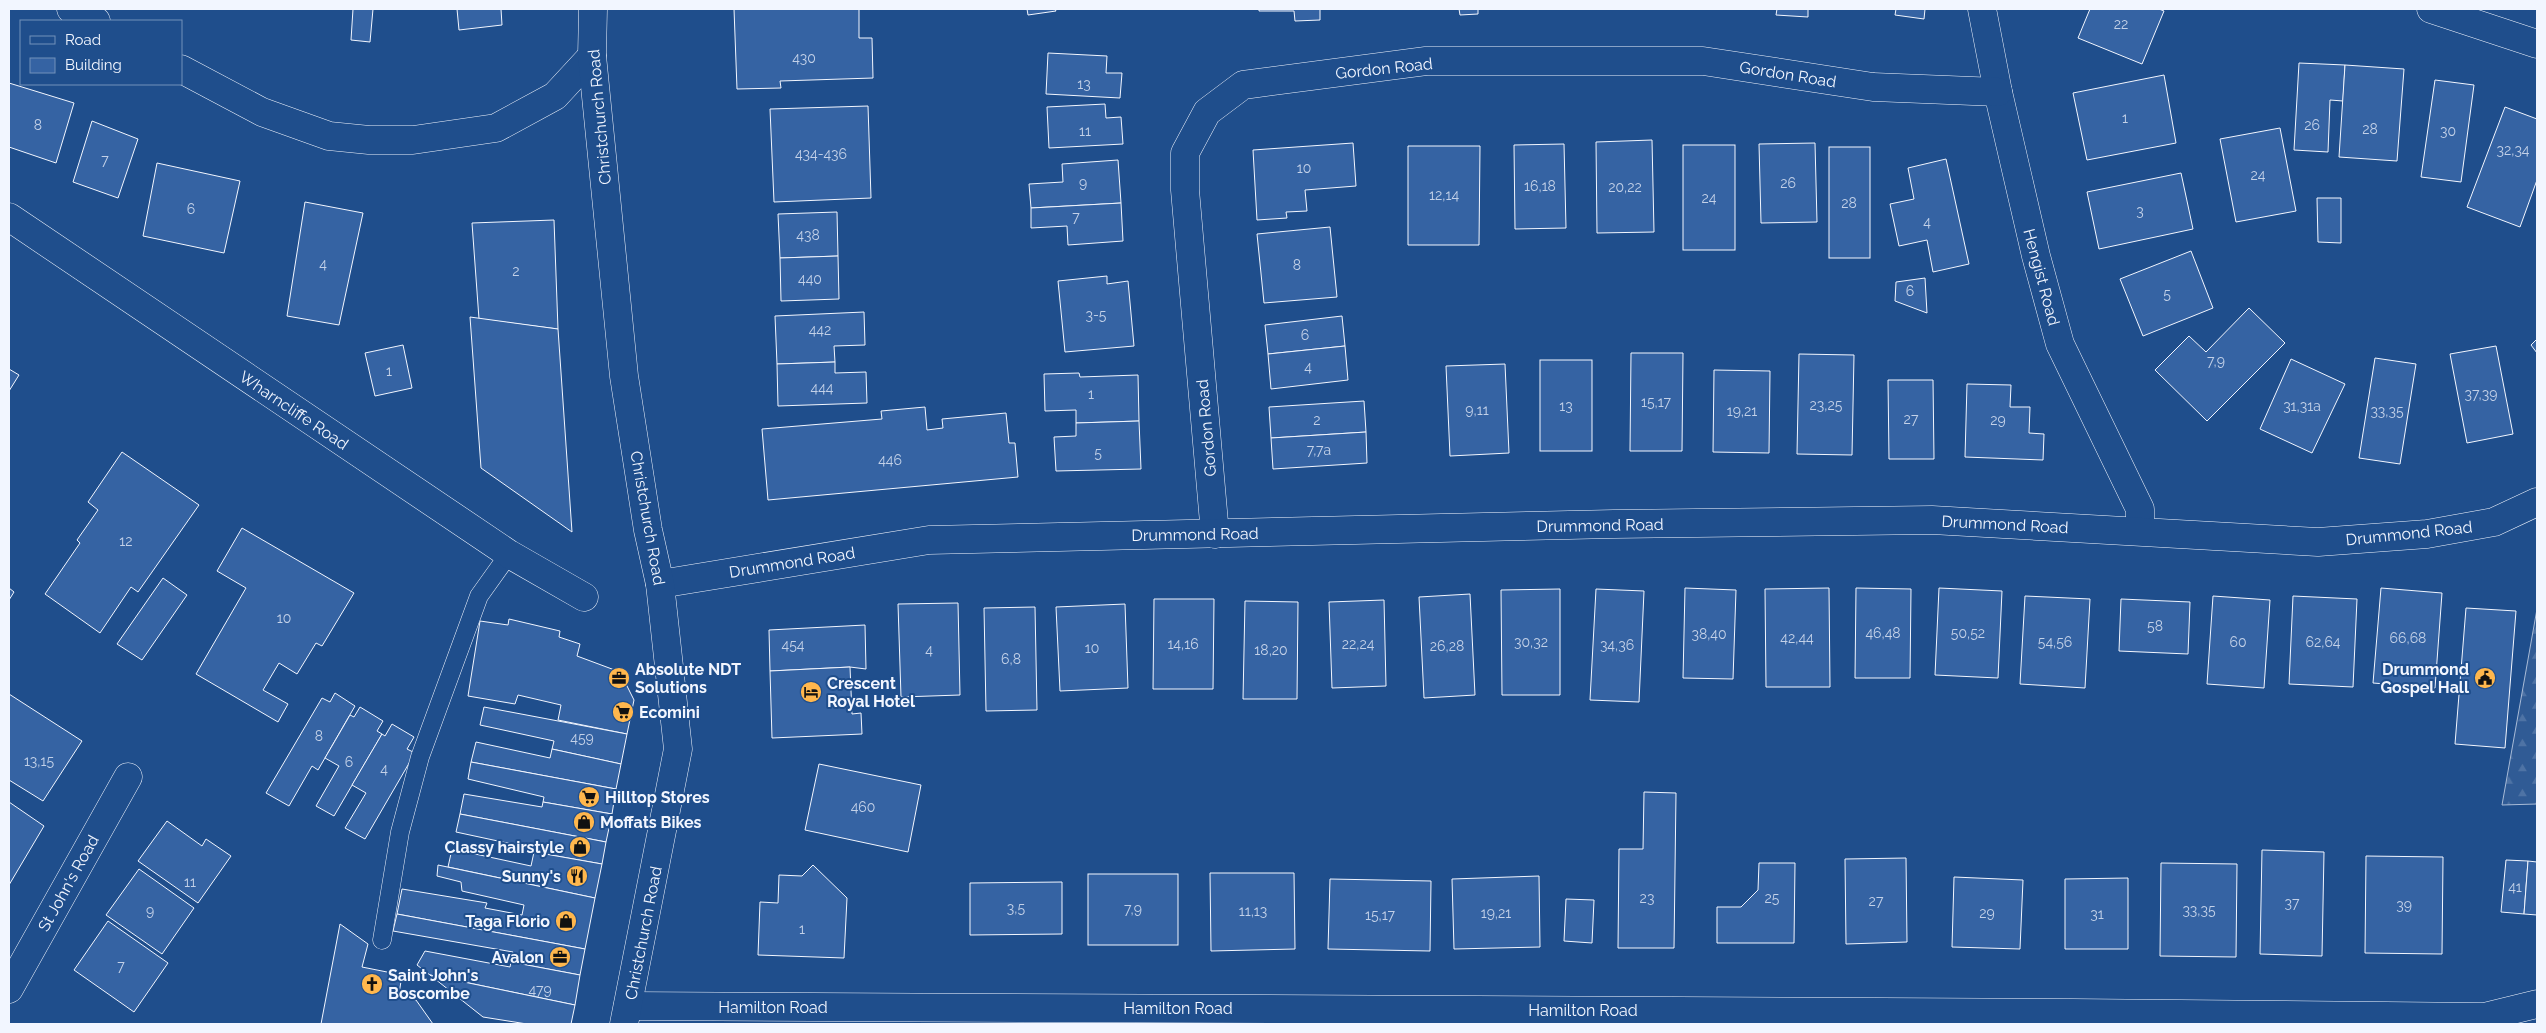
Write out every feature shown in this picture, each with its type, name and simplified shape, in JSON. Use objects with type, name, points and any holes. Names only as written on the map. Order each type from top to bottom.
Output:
[{"type":"street","points":[[71,9],[94,20]]},
{"type":"street","name":"Christchurch Road","points":[[593,9],[592,56],[624,376],[648,530],[660,584],[678,749],[626,1015]]},
{"type":"street","name":"Hengist Road","points":[[1982,9],[1998,92],[2036,256],[2060,344],[2140,509],[2140,531]]},
{"type":"street","points":[[2431,9],[2537,44]]},
{"type":"street","points":[[182,70],[262,112],[329,136],[369,140],[413,140],[496,128],[555,96],[592,56]]},
{"type":"street","name":"Gordon Road","points":[[1215,534],[1186,200],[1185,153],[1207,112],[1243,85],[1426,61],[1703,61],[1874,87],[1998,92]]},
{"type":"street","name":"Wharncliffe Road","points":[[9,217],[509,554],[584,597]]},
{"type":"street","name":"Drummond Road","points":[[660,584],[929,540],[1614,524],[1932,520],[2140,531],[2235,539],[2318,542],[2427,534],[2494,522],[2537,502]]},
{"type":"street","name":"St John's Road","points":[[9,988],[128,777]]},
{"type":"street","name":"Hamilton Road","points":[[626,1015],[2484,1017],[2537,1004]]},
{"type":"lane","points":[[382,940],[400,832],[420,757],[479,596],[509,554]]},
{"type":"green space","points":[[2537,609],[2537,804],[2502,805]]},
{"type":"building","points":[[353,9],[373,9],[370,42],[351,40]]},
{"type":"building","points":[[457,9],[501,9],[502,25],[459,30]]},
{"type":"building","points":[[734,9],[859,9],[859,38],[872,38],[873,78],[780,81],[781,88],[737,89]]},
{"type":"building","points":[[1027,9],[1055,9],[1056,11],[1028,15]]},
{"type":"building","points":[[1259,9],[1320,9],[1320,20],[1295,21],[1294,11],[1259,11]]},
{"type":"building","points":[[1459,9],[1478,9],[1478,14],[1460,15]]},
{"type":"building","points":[[1777,9],[1808,9],[1808,17],[1776,15]]},
{"type":"building","points":[[1896,9],[1925,9],[1924,19],[1895,15]]},
{"type":"building","points":[[2090,9],[2159,9],[2164,11],[2142,64],[2078,38]]},
{"type":"building","points":[[1048,53],[1107,56],[1106,73],[1122,73],[1120,98],[1046,94]]},
{"type":"building","points":[[2299,63],[2345,65],[2343,101],[2330,100],[2328,152],[2294,150]]},
{"type":"building","points":[[2345,65],[2404,69],[2397,161],[2339,157]]},
{"type":"building","points":[[2164,75],[2176,143],[2087,160],[2073,93]]},
{"type":"building","points":[[2435,80],[2474,85],[2461,182],[2421,177]]},
{"type":"building","points":[[9,83],[74,103],[56,163],[9,147]]},
{"type":"building","points":[[1105,104],[1106,118],[1121,117],[1123,144],[1049,148],[1047,107]]},
{"type":"building","points":[[868,106],[871,198],[774,202],[770,109]]},
{"type":"building","points":[[2505,107],[2537,119],[2537,180],[2520,227],[2467,207]]},
{"type":"building","points":[[92,121],[138,139],[118,198],[73,182]]},
{"type":"building","points":[[2280,128],[2296,211],[2236,222],[2220,139]]},
{"type":"building","points":[[1652,140],[1654,232],[1597,233],[1596,142]]},
{"type":"building","points":[[1353,143],[1356,186],[1305,190],[1307,211],[1286,212],[1287,218],[1257,220],[1253,150]]},
{"type":"building","points":[[1815,143],[1817,222],[1761,223],[1759,144]]},
{"type":"building","points":[[1564,144],[1566,228],[1515,229],[1514,145]]},
{"type":"building","points":[[1683,145],[1735,145],[1735,250],[1683,250]]},
{"type":"building","points":[[1408,146],[1480,146],[1479,245],[1408,245]]},
{"type":"building","points":[[1829,147],[1870,147],[1870,258],[1829,258]]},
{"type":"building","points":[[1946,159],[1969,264],[1933,272],[1927,240],[1899,246],[1890,204],[1914,199],[1908,168]]},
{"type":"building","points":[[1118,160],[1121,203],[1031,208],[1029,184],[1063,182],[1062,164]]},
{"type":"building","points":[[157,163],[240,181],[224,253],[143,236]]},
{"type":"building","points":[[2181,173],[2193,229],[2099,249],[2087,192]]},
{"type":"building","points":[[2317,198],[2341,198],[2341,243],[2318,242]]},
{"type":"building","points":[[305,202],[363,213],[339,325],[287,316]]},
{"type":"building","points":[[1121,203],[1123,241],[1068,245],[1067,226],[1031,228],[1031,208]]},
{"type":"building","points":[[837,212],[838,256],[780,258],[778,214]]},
{"type":"building","points":[[554,220],[558,329],[479,319],[472,223]]},
{"type":"building","points":[[1330,227],[1337,297],[1264,303],[1257,234]]},
{"type":"building","points":[[2191,251],[2213,308],[2143,336],[2120,279]]},
{"type":"building","points":[[838,256],[839,299],[781,301],[780,258]]},
{"type":"building","points":[[1107,276],[1107,284],[1128,281],[1134,346],[1065,352],[1058,281]]},
{"type":"building","points":[[1925,278],[1927,313],[1895,301],[1896,282]]},
{"type":"building","points":[[2249,308],[2285,343],[2207,421],[2155,370],[2189,336],[2206,352]]},
{"type":"building","points":[[864,312],[865,345],[834,346],[835,362],[777,364],[775,316]]},
{"type":"building","points":[[1342,316],[1345,346],[1268,354],[1265,325]]},
{"type":"building","points":[[470,317],[558,329],[572,532],[481,468]]},
{"type":"building","points":[[2537,339],[2537,353],[2531,345]]},
{"type":"building","points":[[403,345],[412,388],[375,396],[365,353]]},
{"type":"building","points":[[1345,346],[1348,380],[1271,389],[1268,354]]},
{"type":"building","points":[[2496,346],[2513,434],[2467,443],[2450,354]]},
{"type":"building","points":[[1631,353],[1683,353],[1682,451],[1630,451]]},
{"type":"building","points":[[1799,354],[1854,355],[1852,455],[1797,454]]},
{"type":"building","points":[[2375,358],[2416,364],[2400,464],[2359,458]]},
{"type":"building","points":[[2291,359],[2345,384],[2312,453],[2260,429]]},
{"type":"building","points":[[1540,360],[1592,360],[1592,451],[1540,451]]},
{"type":"building","points":[[835,362],[835,373],[866,372],[867,403],[778,406],[777,364]]},
{"type":"building","points":[[1505,364],[1509,453],[1450,456],[1446,366]]},
{"type":"building","points":[[9,369],[19,375],[9,391]]},
{"type":"building","points":[[1714,370],[1770,371],[1769,453],[1713,452]]},
{"type":"building","points":[[1079,373],[1080,377],[1138,375],[1139,421],[1076,423],[1076,410],[1045,411],[1044,374]]},
{"type":"building","points":[[1888,380],[1933,380],[1934,459],[1889,459]]},
{"type":"building","points":[[1967,384],[2011,385],[2010,407],[2030,407],[2029,433],[2044,434],[2043,460],[1965,457]]},
{"type":"building","points":[[1364,401],[1366,432],[1271,438],[1269,407]]},
{"type":"building","points":[[925,407],[927,430],[943,428],[942,419],[1006,413],[1009,443],[1015,443],[1018,477],[768,500],[762,429],[882,419],[881,411]]},
{"type":"building","points":[[1139,421],[1141,469],[1056,471],[1054,437],[1076,436],[1076,423]]},
{"type":"building","points":[[1366,432],[1367,463],[1273,469],[1271,438]]},
{"type":"building","points":[[122,452],[199,505],[138,592],[131,587],[100,633],[45,594],[80,543],[77,540],[98,510],[88,502]]},
{"type":"building","points":[[242,528],[354,593],[322,646],[316,643],[297,674],[279,663],[263,690],[288,704],[278,722],[196,674],[246,588],[217,571]]},
{"type":"building","points":[[163,578],[187,595],[142,660],[117,644]]},
{"type":"building","points":[[9,588],[14,592],[9,600]]},
{"type":"building","points":[[1685,588],[1736,590],[1733,679],[1683,678]]},
{"type":"building","points":[[1829,588],[1830,687],[1766,687],[1765,589]]},
{"type":"building","points":[[1856,588],[1911,589],[1910,678],[1855,678]]},
{"type":"building","points":[[1939,588],[2002,591],[1998,678],[1935,675]]},
{"type":"building","points":[[2381,588],[2442,593],[2435,688],[2373,683]]},
{"type":"building","points":[[1560,589],[1560,695],[1502,695],[1501,590]]},
{"type":"building","points":[[1596,589],[1644,591],[1639,702],[1590,700]]},
{"type":"building","points":[[1470,594],[1475,695],[1424,698],[1419,597]]},
{"type":"building","points":[[2025,596],[2090,599],[2085,688],[2020,684]]},
{"type":"building","points":[[2213,596],[2270,600],[2264,688],[2207,684]]},
{"type":"building","points":[[2293,596],[2357,599],[2353,687],[2289,684]]},
{"type":"building","points":[[1154,599],[1214,599],[1213,689],[1153,689]]},
{"type":"building","points":[[2121,599],[2190,602],[2188,654],[2119,651]]},
{"type":"building","points":[[1384,600],[1386,686],[1332,688],[1329,602]]},
{"type":"building","points":[[1245,601],[1298,602],[1297,699],[1243,699]]},
{"type":"building","points":[[958,603],[960,695],[901,697],[898,604]]},
{"type":"building","points":[[1125,604],[1128,688],[1060,691],[1056,607]]},
{"type":"building","points":[[1035,607],[1037,710],[986,711],[984,608]]},
{"type":"building","name":"Drummond Gospel Hall","points":[[2466,608],[2516,611],[2505,748],[2455,744]]},
{"type":"building","points":[[509,619],[560,631],[559,637],[580,644],[577,656],[620,672],[634,700],[627,734],[558,720],[561,705],[518,695],[515,704],[468,696],[480,621],[508,625]]},
{"type":"building","points":[[865,625],[866,669],[850,667],[770,671],[769,630]]},
{"type":"building","name":"Crescent Royal Hotel","points":[[850,667],[852,714],[861,713],[862,734],[772,738],[770,671]]},
{"type":"building","points":[[335,693],[355,706],[318,770],[312,766],[289,806],[266,793],[322,698],[330,702]]},
{"type":"building","points":[[9,694],[82,741],[43,801],[9,780]]},
{"type":"building","points":[[360,707],[383,721],[377,731],[382,734],[334,816],[316,806],[339,766],[325,758],[350,715],[354,717]]},
{"type":"building","points":[[484,707],[627,734],[621,764],[552,749],[554,741],[480,725]]},
{"type":"building","points":[[392,724],[414,737],[407,749],[415,753],[365,839],[345,828],[366,793],[352,785],[382,734],[385,736]]},
{"type":"building","points":[[476,742],[550,758],[552,749],[621,764],[616,789],[471,762]]},
{"type":"building","points":[[471,762],[616,789],[612,814],[543,802],[544,797],[468,779]]},
{"type":"building","points":[[819,764],[921,785],[908,852],[805,830]]},
{"type":"building","points":[[1644,792],[1676,793],[1674,948],[1618,948],[1619,849],[1643,849]]},
{"type":"building","points":[[464,794],[542,807],[543,802],[612,814],[606,842],[460,814]]},
{"type":"building","points":[[9,802],[44,826],[9,885]]},
{"type":"building","points":[[460,814],[606,842],[602,864],[534,852],[535,849],[456,832]]},
{"type":"building","points":[[167,821],[202,846],[206,839],[231,856],[198,903],[138,861]]},
{"type":"building","points":[[452,849],[531,866],[534,852],[602,864],[595,898],[448,867]]},
{"type":"building","points":[[2262,850],[2324,852],[2322,956],[2260,954]]},
{"type":"building","points":[[2366,856],[2443,857],[2442,954],[2365,953]]},
{"type":"building","points":[[1906,858],[1907,942],[1846,944],[1845,859]]},
{"type":"building","points":[[2506,860],[2528,861],[2524,914],[2501,912]]},
{"type":"building","points":[[2528,861],[2537,862],[2537,915],[2524,914]]},
{"type":"building","points":[[1759,863],[1795,863],[1794,943],[1717,943],[1717,907],[1741,907],[1758,890]]},
{"type":"building","points":[[2161,863],[2237,864],[2236,957],[2160,956]]},
{"type":"building","points":[[438,865],[595,898],[585,949],[397,914],[402,889],[487,903],[485,908],[522,915],[524,905],[462,891],[461,882],[437,876]]},
{"type":"building","points":[[813,865],[847,898],[844,958],[758,955],[760,902],[778,903],[779,875],[802,876]]},
{"type":"building","points":[[139,869],[194,908],[162,954],[106,915]]},
{"type":"building","points":[[1210,873],[1294,873],[1295,949],[1211,951]]},
{"type":"building","points":[[1088,874],[1178,874],[1178,945],[1088,945]]},
{"type":"building","points":[[1539,876],[1540,947],[1454,949],[1452,879]]},
{"type":"building","points":[[1954,877],[2023,880],[2020,949],[1952,947]]},
{"type":"building","points":[[2128,878],[2128,949],[2065,949],[2065,879]]},
{"type":"building","points":[[1330,879],[1431,881],[1430,951],[1328,949]]},
{"type":"building","points":[[1062,882],[1062,934],[970,935],[970,883]]},
{"type":"building","points":[[1566,899],[1594,900],[1592,943],[1564,941]]},
{"type":"building","points":[[397,914],[585,949],[580,975],[511,962],[513,952],[393,931]]},
{"type":"building","points":[[108,921],[168,963],[134,1012],[74,970]]},
{"type":"building","name":"Saint John's Boscombe","points":[[340,924],[368,944],[362,967],[402,975],[399,994],[416,1000],[433,1024],[321,1024]]},
{"type":"building","points":[[425,951],[510,967],[511,962],[580,975],[575,1005],[430,975],[417,965]]},
{"type":"building","points":[[430,975],[575,1005],[571,1024],[527,1024],[483,1017]]},
{"type":"place","name":"Absolute NDT Solutions","points":[[619,678]]},
{"type":"place","name":"Drummond Gospel Hall","points":[[2485,678]]},
{"type":"place","name":"Crescent Royal Hotel","points":[[811,692]]},
{"type":"place","name":"Ecomini","points":[[623,712]]},
{"type":"place","name":"Hilltop Stores","points":[[589,797]]},
{"type":"place","name":"Moffats Bikes","points":[[584,822]]},
{"type":"place","name":"Classy hairstyle","points":[[580,847]]},
{"type":"place","name":"Sunny's","points":[[577,876]]},
{"type":"place","name":"Taga Florio","points":[[566,921]]},
{"type":"place","name":"Avalon","points":[[560,957]]},
{"type":"place","name":"Saint John's Boscombe","points":[[372,984]]}]
